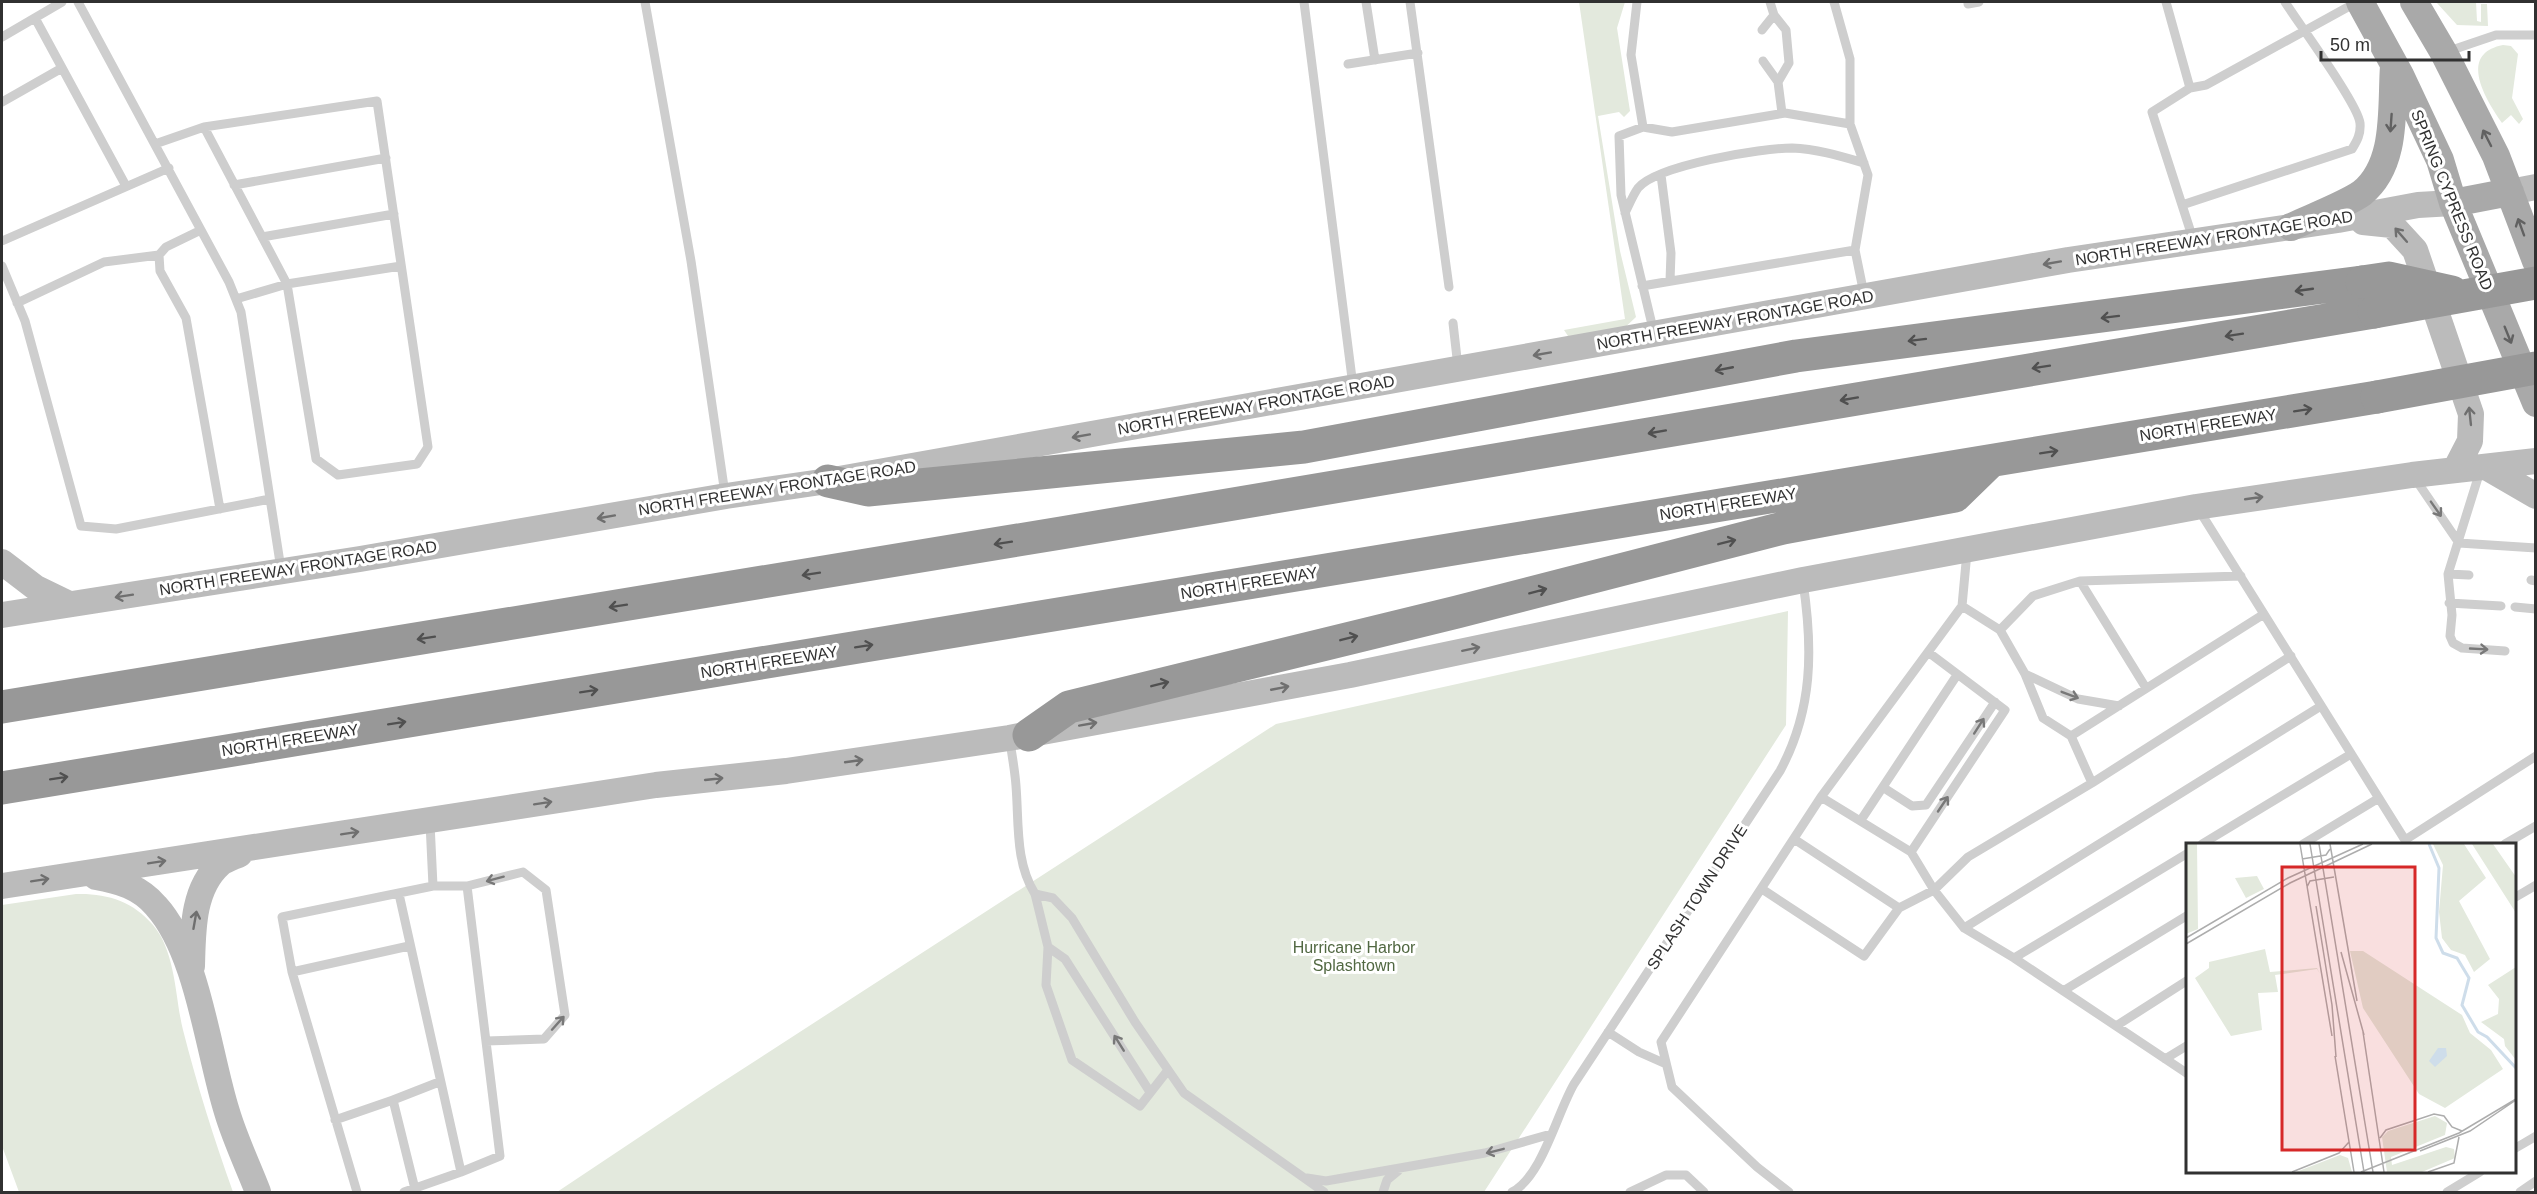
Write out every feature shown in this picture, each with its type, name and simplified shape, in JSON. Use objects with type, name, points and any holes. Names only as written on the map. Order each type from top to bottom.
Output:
[{"type":"highway","points":[[828,481],[868,490],[1304,447],[1796,356],[2389,278],[2465,295]]},
{"type":"highway","points":[[2,707],[1061,533],[2535,283]]},
{"type":"highway","name":"NORTH FREEWAY","points":[[2,788],[2377,397],[2535,368]]},
{"type":"highway","points":[[2496,376],[2535,381]]},
{"type":"highway","points":[[1019,736],[1069,707],[1456,612],[1783,528],[1955,496],[1991,461]]},
{"type":"main road","name":"SPRING CYPRESS ROAD","points":[[2358,2],[2394,64],[2440,160],[2453,203],[2535,403]]},
{"type":"main road","points":[[2414,2],[2444,52],[2496,156],[2523,189],[2522,230],[2535,261]]},
{"type":"main road","points":[[2290,227],[2362,192],[2383,167],[2390,139],[2394,64]]},
{"type":"main road","name":"NORTH FREEWAY FRONTAGE ROAD","points":[[2,615],[828,481],[2068,260],[2338,220],[2418,205],[2453,203],[2523,189]]},
{"type":"main road","points":[[2338,220],[2392,225],[2415,250],[2471,414],[2470,441],[2455,470]]},
{"type":"main road","points":[[2,886],[656,785],[796,769],[1019,736],[1350,675],[1803,580],[2196,507],[2455,470],[2535,461]]},
{"type":"main road","points":[[2484,467],[2535,496]]},
{"type":"main road","points":[[2,562],[36,588],[69,604]]},
{"type":"main road","points":[[192,978],[193,922],[203,887],[220,864],[251,848]]},
{"type":"main road","points":[[78,874],[124,882],[156,905],[174,932],[192,978],[227,1113],[258,1192]]},
{"type":"lane","points":[[2,37],[62,2]]},
{"type":"lane","points":[[78,2],[169,168],[241,312],[281,571]]},
{"type":"lane","points":[[645,2],[689,249],[726,496]]},
{"type":"lane","points":[[1304,2],[1353,388]]},
{"type":"lane","points":[[1366,2],[1375,60]]},
{"type":"lane","points":[[1410,2],[1449,287]]},
{"type":"lane","points":[[1637,2],[1631,55],[1643,127]]},
{"type":"lane","points":[[1770,2],[1774,15],[1786,30],[1790,63],[1778,82]]},
{"type":"lane","points":[[1834,2],[1850,58],[1850,124],[1868,175],[1855,250],[1865,296]]},
{"type":"lane","points":[[1968,2],[1968,4],[1979,2]]},
{"type":"lane","points":[[2166,2],[2190,88]]},
{"type":"lane","points":[[2182,205],[2352,149],[2359,139],[2360,122],[2351,103],[2285,2]]},
{"type":"lane","points":[[2193,241],[2152,112],[2190,88],[2206,85],[2302,30],[2358,2]]},
{"type":"lane","points":[[1761,30],[1774,15]]},
{"type":"lane","points":[[35,18],[126,186]]},
{"type":"lane","points":[[2444,52],[2496,35],[2535,35]]},
{"type":"lane","points":[[1348,64],[1418,53]]},
{"type":"lane","points":[[1764,61],[1778,82],[1782,113]]},
{"type":"lane","points":[[2,102],[62,68]]},
{"type":"lane","points":[[155,144],[204,127],[377,101],[428,447],[417,464],[338,475],[316,459],[287,284],[204,127]]},
{"type":"lane","points":[[1654,334],[1621,195],[1619,136],[1643,127],[1672,132],[1782,113],[1850,124]]},
{"type":"lane","points":[[1625,213],[1639,187],[1673,168],[1738,154],[1791,148],[1827,152],[1864,163]]},
{"type":"lane","points":[[234,185],[386,158]]},
{"type":"lane","points":[[2,240],[169,168]]},
{"type":"lane","points":[[1661,175],[1671,253],[1670,281]]},
{"type":"lane","points":[[262,237],[394,214]]},
{"type":"lane","points":[[17,303],[104,262],[159,255],[166,247],[201,230]]},
{"type":"lane","points":[[1642,286],[1855,250]]},
{"type":"lane","points":[[159,255],[160,271],[186,318],[220,509]]},
{"type":"lane","points":[[2,266],[25,321],[81,526],[116,529],[270,500]]},
{"type":"lane","points":[[236,299],[287,284],[401,266]]},
{"type":"lane","points":[[1453,323],[1458,369]]},
{"type":"lane","points":[[2484,467],[2448,574],[2449,603],[2452,615],[2450,636],[2453,643],[2462,648],[2505,651]]},
{"type":"lane","points":[[2412,476],[2459,543]]},
{"type":"lane","points":[[2196,507],[2379,798],[2404,843],[2535,756]]},
{"type":"lane","points":[[2459,543],[2535,548]]},
{"type":"lane","points":[[1789,1192],[1757,1167],[1672,1087],[1661,1042],[1821,796],[1962,606],[1967,549]]},
{"type":"lane","points":[[2448,574],[2469,575]]},
{"type":"lane","points":[[2000,630],[2033,596],[2080,581],[2241,576]]},
{"type":"lane","name":"SPLASH TOWN DRIVE","points":[[1514,1192],[1542,1156],[1563,1103],[1774,781],[1794,745],[1803,716],[1810,670],[1809,622],[1803,580]]},
{"type":"lane","points":[[2080,581],[2146,688]]},
{"type":"lane","points":[[2449,603],[2501,606]]},
{"type":"lane","points":[[1962,606],[2000,630],[2025,674],[2043,718],[2071,736],[2092,783]]},
{"type":"lane","points":[[2515,607],[2535,609]]},
{"type":"lane","points":[[2071,736],[2264,614]]},
{"type":"lane","points":[[1911,852],[2005,710],[1928,652]]},
{"type":"lane","points":[[1761,889],[1864,956],[1899,908],[1934,890],[1968,857],[2092,783],[2290,656]]},
{"type":"lane","points":[[2025,674],[2078,699],[2119,706]]},
{"type":"lane","points":[[1861,820],[1957,675]]},
{"type":"lane","points":[[1884,788],[1912,806],[1926,804],[1995,702]]},
{"type":"lane","points":[[1965,928],[2321,706]]},
{"type":"lane","points":[[1019,736],[1016,783],[1021,863],[1027,881],[1035,894],[1048,947],[1046,985],[1072,1060],[1140,1106],[1168,1070]]},
{"type":"lane","points":[[2204,843],[2351,754]]},
{"type":"lane","points":[[1821,796],[1911,852],[1934,890],[1965,928],[2014,958],[2186,1073]]},
{"type":"lane","points":[[2304,843],[2379,798]]},
{"type":"lane","points":[[430,821],[433,886]]},
{"type":"lane","points":[[2507,843],[2535,826]]},
{"type":"lane","points":[[1794,839],[1899,908]]},
{"type":"lane","points":[[2014,958],[2186,854]]},
{"type":"lane","points":[[357,1192],[292,972],[282,917],[433,886],[467,886],[523,872],[546,890],[565,1015],[544,1039],[486,1041]]},
{"type":"lane","points":[[2516,897],[2535,885]]},
{"type":"lane","points":[[404,1192],[500,1156],[467,886]]},
{"type":"lane","points":[[399,894],[439,1082],[461,1172]]},
{"type":"lane","points":[[1035,894],[1053,898],[1072,918],[1184,1093],[1324,1192]]},
{"type":"lane","points":[[2063,991],[2186,916]]},
{"type":"lane","points":[[292,972],[409,946]]},
{"type":"lane","points":[[1048,947],[1065,959],[1150,1092]]},
{"type":"lane","points":[[2115,1026],[2186,981]]},
{"type":"lane","points":[[1608,1032],[1639,1052],[1666,1064]]},
{"type":"lane","points":[[2165,1059],[2186,1046]]},
{"type":"lane","points":[[335,1120],[439,1082]]},
{"type":"lane","points":[[393,1100],[415,1189]]},
{"type":"lane","points":[[1292,1171],[1303,1177],[1326,1181],[1485,1153],[1551,1134]]},
{"type":"lane","points":[[2516,1148],[2535,1136]]},
{"type":"lane","points":[[1383,1192],[1392,1174],[1402,1168]]},
{"type":"lane","points":[[2447,1192],[2479,1173]]},
{"type":"lane","points":[[1630,1192],[1666,1175],[1686,1175],[1704,1192]]},
{"type":"lane","points":[[2520,1192],[2535,1181]]},
{"type":"green space","points":[[1579,2],[1625,2],[1617,28],[1630,111],[1624,117],[1619,112],[1598,116],[1620,251],[1636,317],[1618,334],[1568,336],[1564,330],[1625,319]]},
{"type":"green space","points":[[2436,2],[2476,2],[2477,21],[2481,22],[2481,4],[2487,4],[2488,26],[2457,25]]},
{"type":"green space","points":[[2503,45],[2511,46],[2518,54],[2512,98],[2523,119],[2519,124],[2511,115],[2502,123],[2483,91],[2479,79],[2478,68],[2481,58],[2489,50]]},
{"type":"green space","name":"Hurricane Harbor Splashtown","points":[[1788,611],[1786,725],[1484,1192],[557,1192],[707,1092],[1276,724]]},
{"type":"green space","points":[[76,894],[98,895],[128,904],[145,917],[161,936],[174,976],[180,1017],[194,1071],[233,1192],[19,1192],[2,1146],[2,905]]}]
